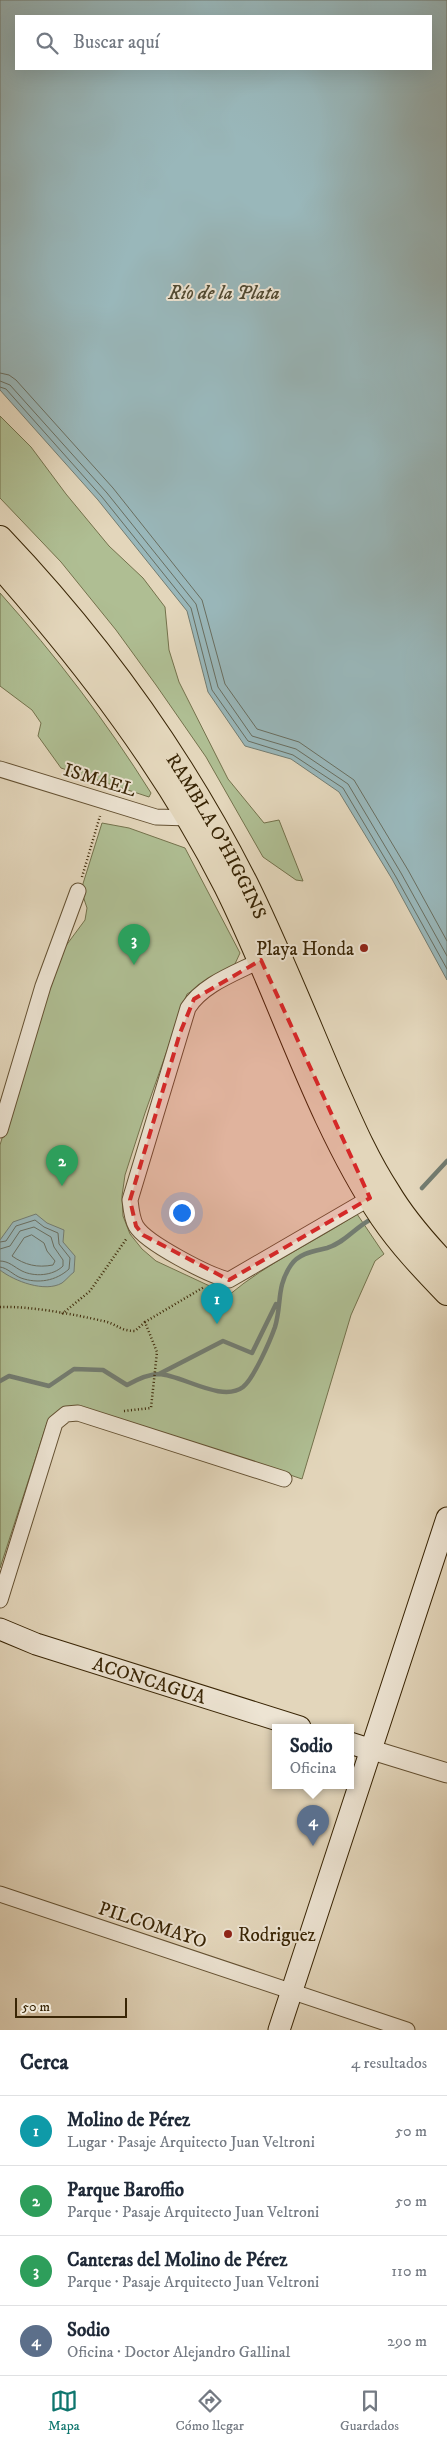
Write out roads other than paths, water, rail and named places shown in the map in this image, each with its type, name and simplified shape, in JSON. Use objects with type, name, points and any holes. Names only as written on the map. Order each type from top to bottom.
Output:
[{"type":"main road","name":"RAMBLA O'HIGGINS","points":[[0,538],[57,602],[114,674],[160,738],[204,808],[259,912],[368,1158],[402,1213],[447,1266]]},
{"type":"main road","name":"RAMBLA O'HIGGINS","points":[[0,566],[70,648],[157,766],[189,818],[226,886],[261,960],[328,1119],[370,1198],[397,1238],[447,1292]]},
{"type":"main road","points":[[279,2030],[447,1518]]},
{"type":"main road","name":"ACONCAGUA","points":[[0,1629],[36,1644],[290,1724]]},
{"type":"main road","points":[[354,1744],[372,1750]]},
{"type":"street","name":"ISMAEL","points":[[0,769],[156,817],[189,818]]},
{"type":"street","points":[[0,1130],[43,986],[78,891]]},
{"type":"street","points":[[261,960],[203,991],[188,1008],[130,1200],[136,1226],[152,1242],[219,1278],[229,1280],[236,1278],[370,1198]]},
{"type":"street","points":[[0,1600],[54,1423],[66,1414],[78,1413],[284,1479]]},
{"type":"street","points":[[372,1750],[447,1773]]},
{"type":"street","name":"PILCOMAYO","points":[[0,1894],[408,2030]]},
{"type":"water","name":"Río de la Plata","points":[[0,0],[447,0],[447,980],[392,879],[339,792],[291,759],[245,746],[208,692],[187,611],[98,500],[0,390]]},
{"type":"water","points":[[36,1214],[47,1223],[64,1230],[63,1242],[75,1256],[74,1272],[62,1283],[55,1286],[47,1287],[21,1282],[0,1270],[0,1240],[13,1222]]},
{"type":"waterway","points":[[422,1188],[447,1161]]},
{"type":"waterway","points":[[0,1381],[9,1376],[49,1386],[74,1369],[103,1370],[127,1385],[146,1376],[159,1374],[213,1390],[234,1391],[243,1387],[247,1382],[266,1350],[277,1319],[283,1281],[294,1261],[303,1255],[339,1243],[368,1221]]},
{"type":"waterway","points":[[159,1374],[223,1341],[252,1353],[276,1304]]},
{"type":"place","name":"Playa Honda","points":[[364,948]]},
{"type":"place","name":"Canteras del Molino de Pérez","points":[[134,965]]},
{"type":"place","name":"Parque Baroffio","points":[[62,1186]]},
{"type":"place","name":"Molino de Pérez","points":[[217,1324]]},
{"type":"place","name":"Sodio","points":[[313,1846]]},
{"type":"place","name":"Rodriguez","points":[[228,1934]]}]
